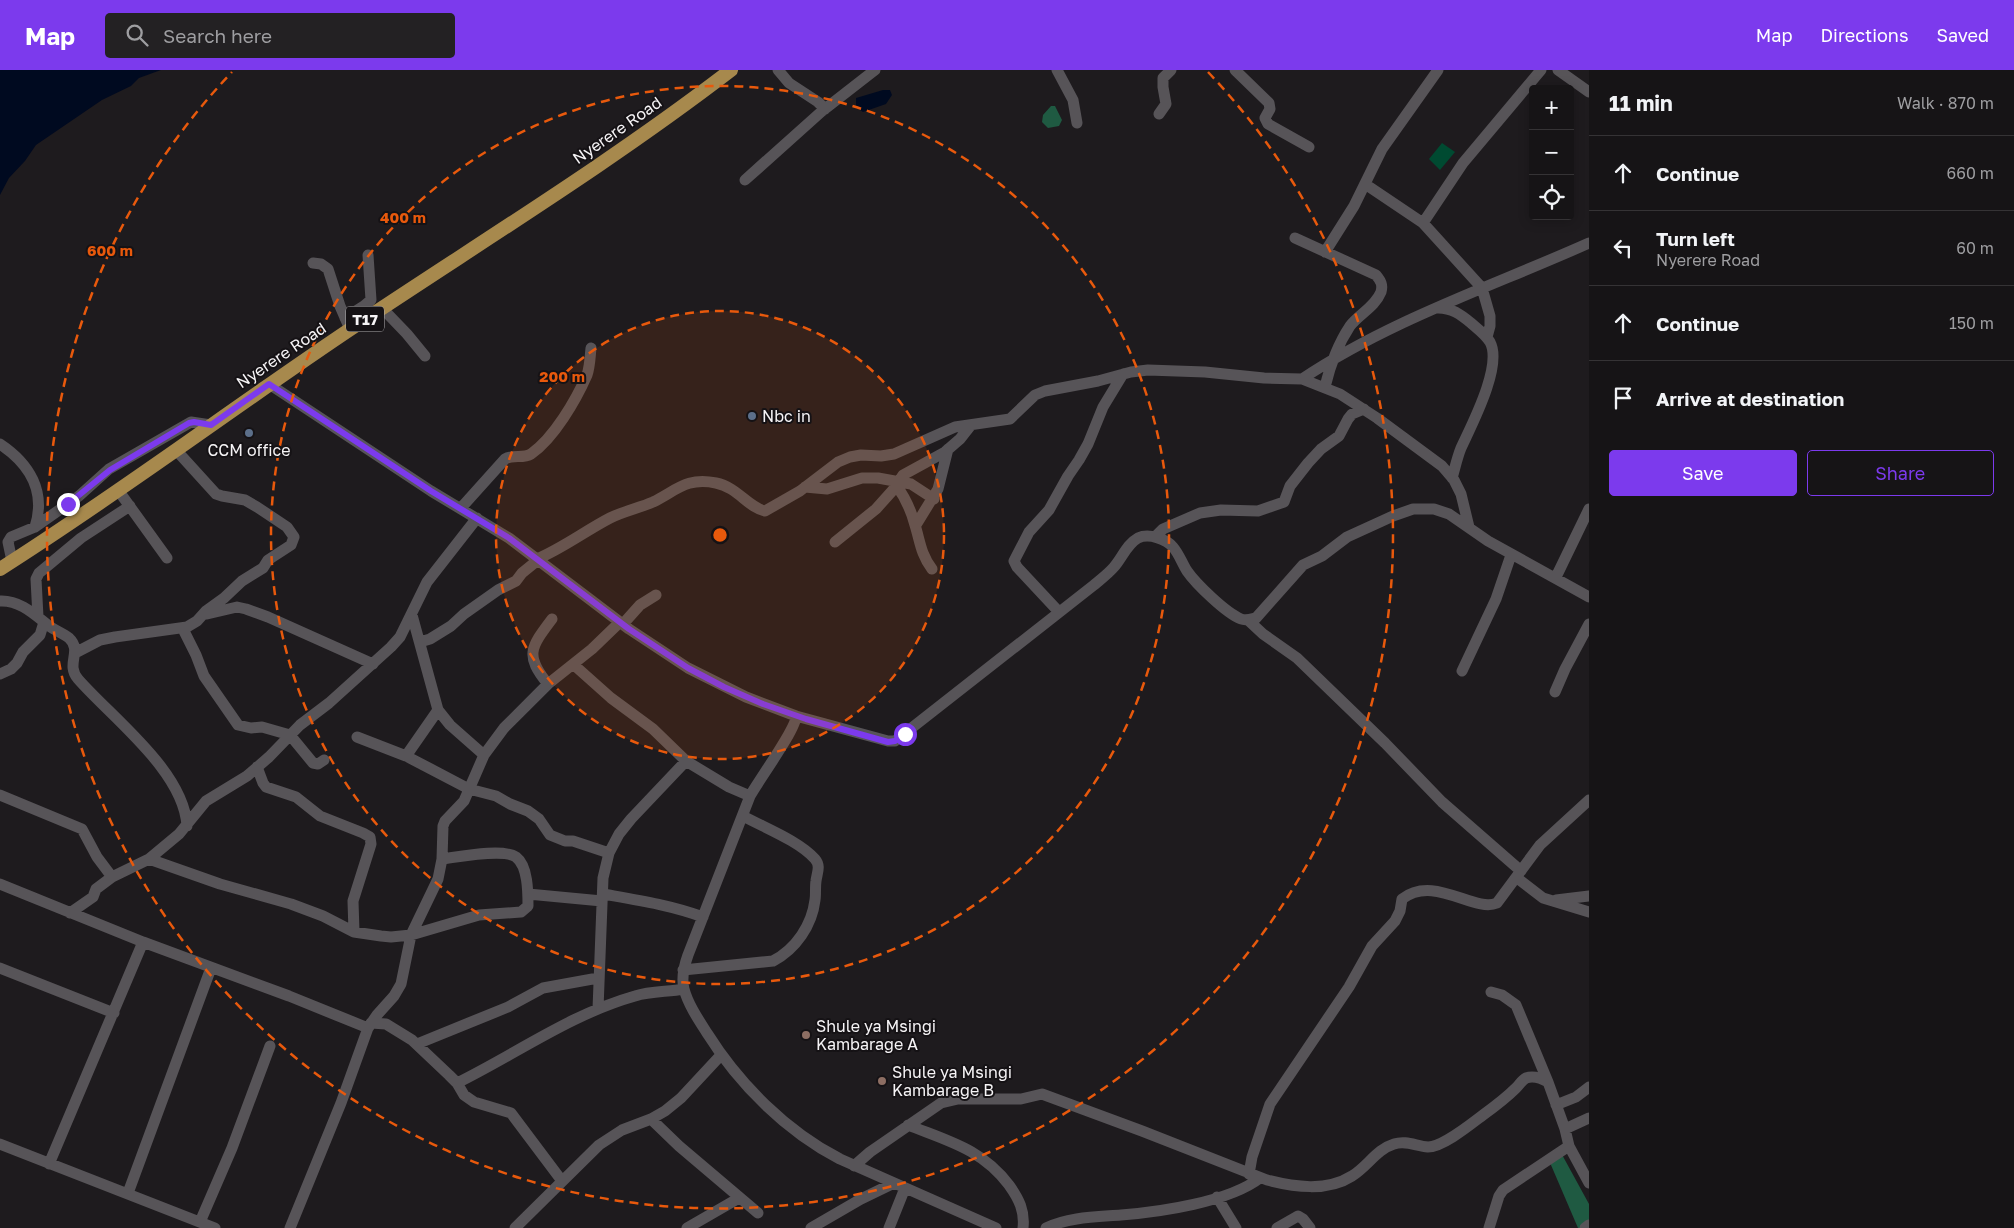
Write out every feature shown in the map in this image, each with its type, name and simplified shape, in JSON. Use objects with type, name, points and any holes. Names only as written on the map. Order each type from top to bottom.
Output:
[{"type":"main road","name":"Nyerere Road","points":[[0,569],[176,450],[269,384],[348,323],[382,308],[582,176],[731,70]]},
{"type":"street","points":[[778,70],[789,83],[818,102],[825,110]]},
{"type":"street","points":[[745,180],[778,149],[875,70]]},
{"type":"street","points":[[1057,70],[1073,100],[1077,122]]},
{"type":"street","points":[[1159,114],[1166,104],[1163,78],[1172,70]]},
{"type":"street","points":[[1235,70],[1269,103],[1270,109],[1265,118],[1268,124],[1309,147]]},
{"type":"street","points":[[1325,252],[1354,206],[1382,149],[1438,70]]},
{"type":"street","points":[[1423,223],[1463,163],[1541,70]]},
{"type":"street","points":[[1558,70],[1589,92]]},
{"type":"street","points":[[1365,184],[1423,223],[1482,288],[1490,316],[1487,337]]},
{"type":"street","points":[[1295,238],[1376,275],[1381,281],[1382,289],[1378,299],[1350,326],[1335,357],[1325,387]]},
{"type":"street","points":[[1302,379],[1335,357],[1438,308],[1589,243]]},
{"type":"street","points":[[313,263],[321,264],[328,269],[348,323],[371,300],[368,255]]},
{"type":"street","points":[[382,308],[425,356]]},
{"type":"street","points":[[1438,308],[1448,308],[1456,311],[1487,337],[1492,344],[1493,354],[1491,372],[1479,410],[1461,449],[1452,478]]},
{"type":"street","points":[[461,508],[505,459],[509,456],[529,455],[540,446],[562,420],[571,407],[587,374],[591,348]]},
{"type":"street","points":[[420,642],[430,639],[451,626],[464,614],[498,590],[516,581],[537,560],[558,550],[609,518],[652,502],[687,483],[703,481],[719,483],[741,495],[759,510],[765,511],[777,506],[838,462],[850,457],[894,454],[955,427],[1010,419],[1035,395],[1044,391],[1123,374],[1158,370],[1302,379],[1325,387],[1364,408],[1442,466],[1452,478],[1461,494],[1469,527]]},
{"type":"street","points":[[1059,612],[1017,568],[1014,561],[1029,532],[1049,510],[1079,460],[1088,444],[1103,407],[1123,374]]},
{"type":"street","points":[[269,384],[431,491],[477,518],[621,623],[688,668],[724,687],[796,716],[888,742],[895,741],[1059,612],[1114,567],[1130,545],[1138,538],[1146,536],[1155,537],[1174,548],[1187,572],[1221,606],[1242,619],[1248,620],[1256,618],[1303,565],[1322,556],[1337,542],[1393,516],[1413,509],[1434,509],[1449,514],[1511,555],[1589,597]]},
{"type":"street","points":[[1155,537],[1163,529],[1200,513],[1221,510],[1258,511],[1284,502],[1290,486],[1308,463],[1321,449],[1339,436],[1352,414],[1364,408]]},
{"type":"street","points":[[12,561],[9,539],[35,527],[79,496],[117,464],[191,422],[211,425]]},
{"type":"street","points":[[836,542],[876,509],[907,472],[948,449],[960,440],[971,425]]},
{"type":"street","points":[[0,444],[15,454],[36,485],[39,495],[39,506],[35,527]]},
{"type":"street","points":[[916,525],[934,499],[948,449]]},
{"type":"street","points":[[76,652],[100,640],[183,629],[193,624],[242,581],[263,568],[268,560],[291,545],[294,537],[287,527],[245,500],[216,494],[176,450]]},
{"type":"street","points":[[805,487],[827,489],[871,477],[911,484],[934,499]]},
{"type":"street","points":[[897,483],[916,525],[921,550],[932,569]]},
{"type":"street","points":[[118,490],[167,558]]},
{"type":"street","points":[[0,674],[11,669],[40,635],[41,619],[36,579],[39,573],[81,538],[130,506]]},
{"type":"street","points":[[1556,578],[1589,509]]},
{"type":"street","points":[[70,913],[93,897],[96,889],[112,877],[148,859],[187,826],[206,801],[233,785],[257,767],[290,735],[373,664],[400,637],[433,574],[477,518]]},
{"type":"street","points":[[1462,671],[1496,599],[1511,555]]},
{"type":"street","points":[[290,1228],[341,1103],[369,1025],[398,990],[403,978],[411,935],[438,879],[442,860],[443,826],[464,801],[484,755],[504,728],[548,684],[574,664],[640,605],[656,595]]},
{"type":"street","points":[[0,601],[20,606],[70,639],[76,652],[72,665],[73,672],[132,733],[163,770],[179,795],[187,826]]},
{"type":"street","points":[[201,616],[228,609],[246,609],[373,664]]},
{"type":"street","points":[[412,615],[438,710],[463,738],[484,755]]},
{"type":"street","points":[[548,684],[536,669],[532,657],[538,637],[552,619]]},
{"type":"street","points":[[1248,620],[1263,634],[1296,658],[1519,874],[1535,894],[1550,901],[1589,912]]},
{"type":"street","points":[[1556,692],[1589,624]]},
{"type":"street","points":[[183,629],[204,676],[238,725],[251,728],[262,727],[290,735],[313,762],[318,764],[324,760]]},
{"type":"street","points":[[574,664],[612,698],[653,729],[686,761],[729,787],[750,796]]},
{"type":"street","points":[[406,756],[438,710]]},
{"type":"street","points":[[796,716],[797,720],[787,738],[759,779],[750,796],[683,970],[684,989],[696,1015],[721,1054],[752,1092],[771,1111],[824,1151],[996,1228]]},
{"type":"street","points":[[357,737],[406,756],[469,789],[496,796],[528,811],[539,819],[550,835],[609,853]]},
{"type":"street","points":[[598,1009],[604,878],[609,853],[619,834],[631,819],[686,761]]},
{"type":"street","points":[[257,767],[263,784],[266,787],[296,797],[320,816],[370,837],[371,844],[353,901],[354,932]]},
{"type":"street","points":[[0,795],[82,829],[97,857],[112,877]]},
{"type":"street","points":[[1046,1228],[1069,1220],[1132,1214],[1180,1206],[1217,1197],[1243,1188],[1254,1176],[1252,1157],[1270,1104],[1349,987],[1372,946],[1395,921],[1400,911],[1402,899],[1414,893],[1434,890],[1492,905],[1497,903],[1540,845],[1589,800]]},
{"type":"street","points":[[683,970],[773,961],[785,955],[809,922],[819,871],[817,862],[804,850],[743,816]]},
{"type":"street","points":[[148,859],[220,884],[291,904],[322,916],[354,932],[390,937],[411,935],[479,915],[521,912],[528,906],[528,894],[523,867],[515,856],[502,853],[442,860]]},
{"type":"street","points":[[0,884],[211,968],[369,1025],[386,1024],[417,1044],[457,1083],[464,1095],[474,1102],[511,1113],[562,1181]]},
{"type":"street","points":[[528,894],[656,903],[680,909],[703,918]]},
{"type":"street","points":[[1550,901],[1589,896]]},
{"type":"street","points":[[49,1164],[143,942]]},
{"type":"street","points":[[0,968],[114,1013]]},
{"type":"street","points":[[128,1193],[211,968]]},
{"type":"street","points":[[417,1044],[508,1007],[543,988],[598,978]]},
{"type":"street","points":[[457,1083],[598,1009],[636,995],[684,989]]},
{"type":"street","points":[[1491,992],[1502,995],[1516,1005],[1548,1082],[1569,1146],[1589,1183]]},
{"type":"street","points":[[200,1222],[232,1148],[270,1046]]},
{"type":"street","points":[[515,1228],[610,1137],[631,1125],[651,1119],[665,1111],[681,1098],[721,1054]]},
{"type":"street","points":[[854,1166],[870,1152],[941,1103],[958,1099],[1021,1098],[1045,1095],[1254,1176],[1286,1185],[1315,1186],[1331,1184],[1352,1176],[1385,1148],[1396,1143],[1406,1142],[1429,1147],[1441,1143],[1484,1115],[1527,1078],[1541,1078],[1548,1082]]},
{"type":"street","points":[[1556,1105],[1576,1096],[1589,1087]]},
{"type":"street","points":[[1565,1129],[1589,1118]]},
{"type":"street","points":[[651,1119],[679,1146],[758,1213]]},
{"type":"street","points":[[908,1125],[973,1152],[998,1171],[1020,1203],[1023,1212],[1023,1228]]},
{"type":"street","points":[[0,1144],[215,1228]]},
{"type":"street","points":[[1489,1228],[1498,1196],[1502,1190],[1569,1146]]},
{"type":"street","points":[[811,1228],[869,1195],[900,1186]]},
{"type":"street","points":[[889,1228],[900,1186]]},
{"type":"street","points":[[1217,1197],[1236,1228]]},
{"type":"street","points":[[687,1228],[740,1198]]},
{"type":"street","points":[[1277,1228],[1298,1216],[1310,1228]]},
{"type":"street","points":[[1585,1228],[1589,1225]]},
{"type":"green space","points":[[1051,106],[1055,106],[1062,120],[1059,126],[1048,128],[1042,122],[1043,115]]},
{"type":"green space","points":[[1442,143],[1455,152],[1440,170],[1429,159]]},
{"type":"green space","points":[[1560,1151],[1589,1204],[1589,1228],[1578,1228],[1548,1158]]},
{"type":"water","points":[[0,70],[161,70],[139,78],[131,86],[102,100],[36,145],[25,161],[9,178],[0,195]]},
{"type":"water","points":[[883,90],[890,90],[892,95],[886,104],[863,112],[856,107],[856,98]]},
{"type":"place","name":"Nbc in","points":[[752,416]]},
{"type":"place","name":"CCM office","points":[[249,433]]},
{"type":"place","name":"Shule ya Msingi Kambarage A","points":[[806,1035]]},
{"type":"place","name":"Shule ya Msingi Kambarage B","points":[[882,1081]]},
{"type":"route","points":[[68,504],[117,464],[191,422],[211,425],[269,384],[431,491],[509,538],[629,629],[688,668],[746,697],[792,715],[888,742],[895,741],[905,734]]}]
